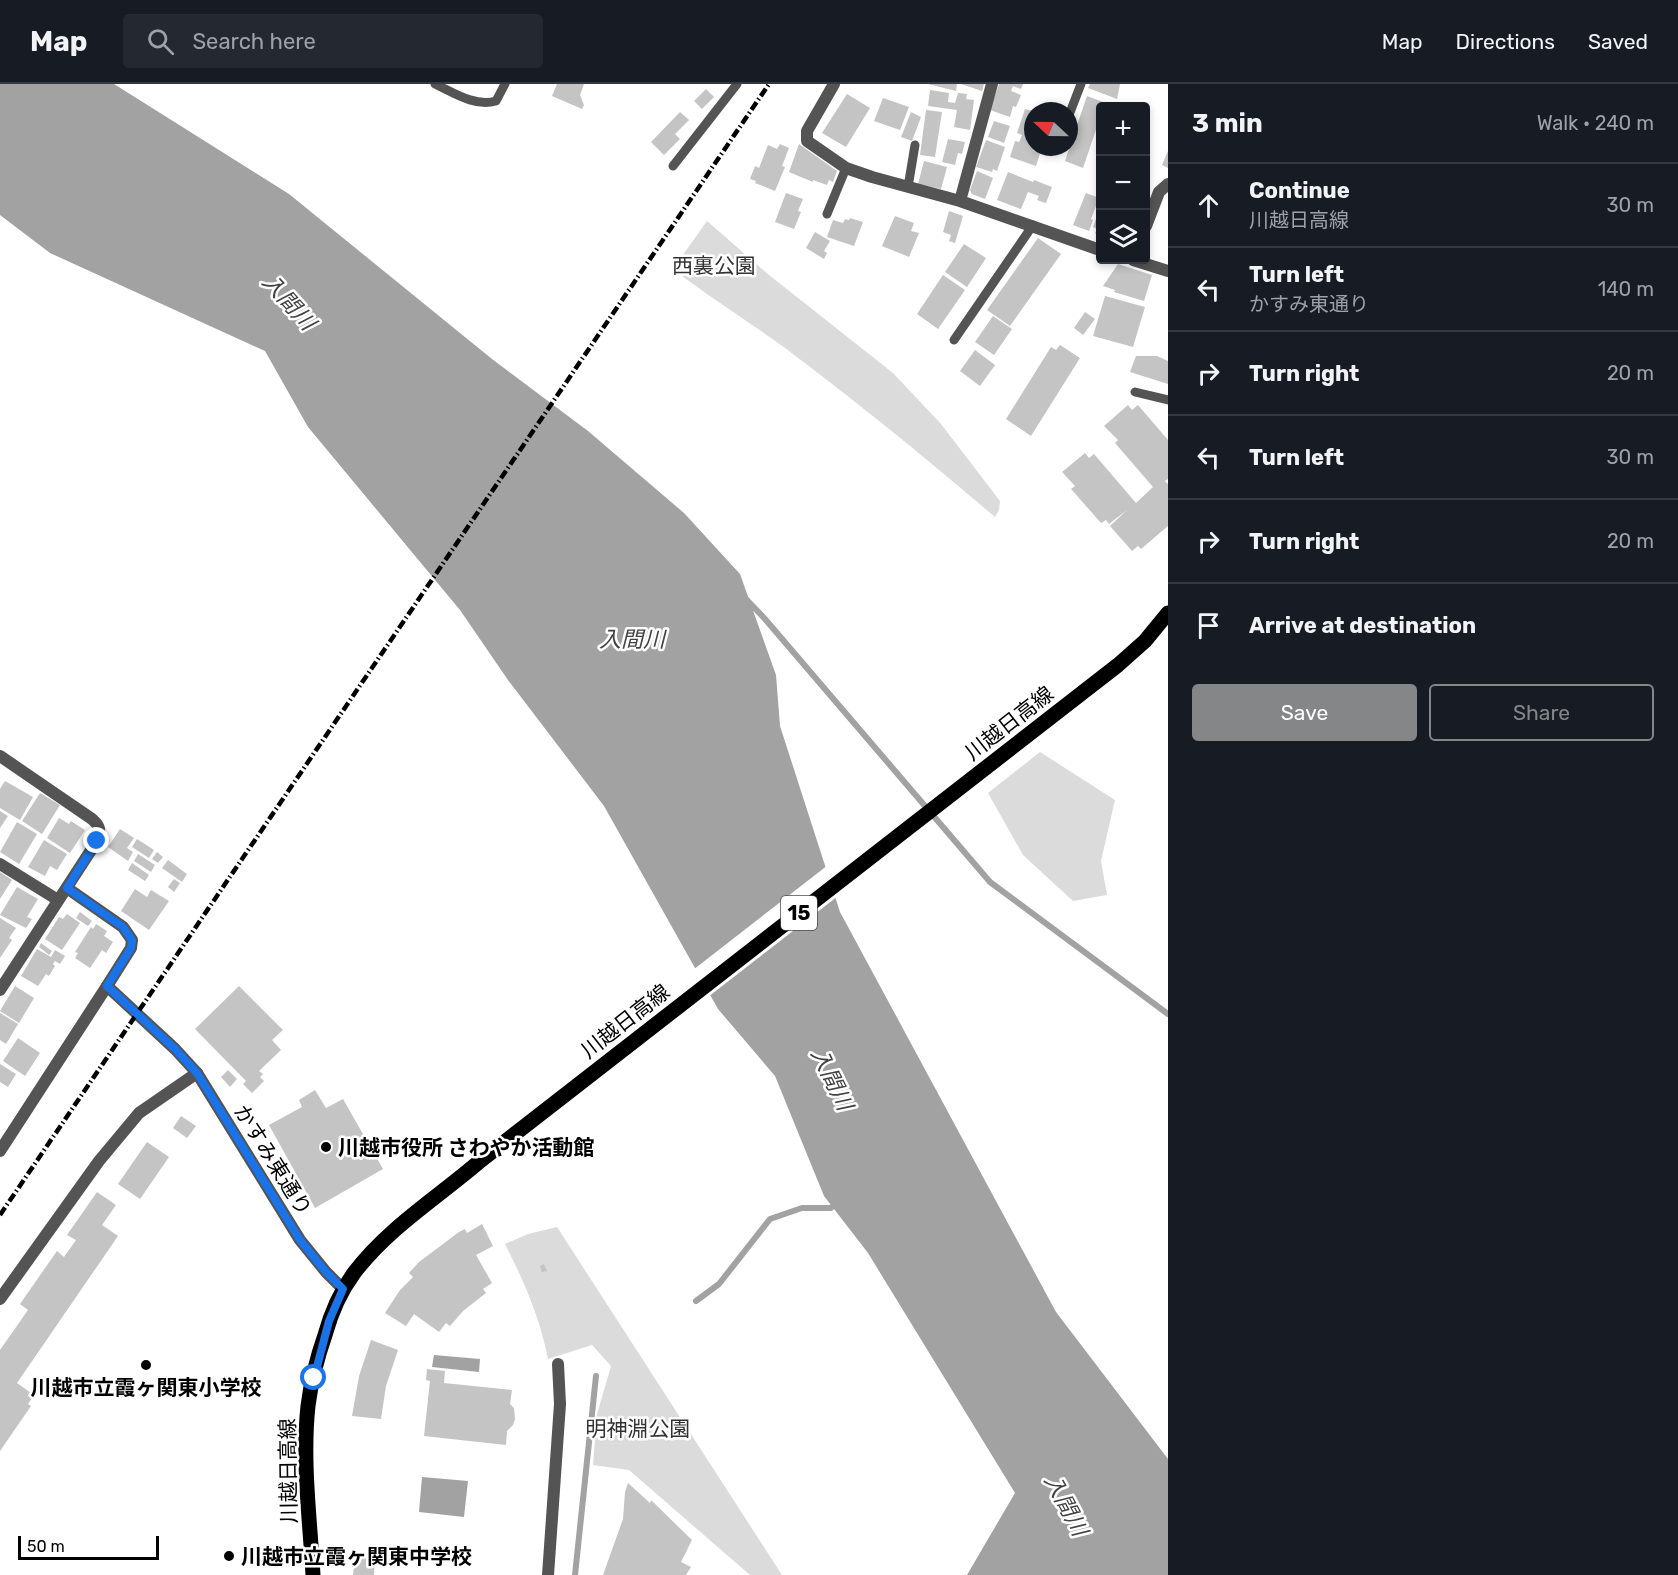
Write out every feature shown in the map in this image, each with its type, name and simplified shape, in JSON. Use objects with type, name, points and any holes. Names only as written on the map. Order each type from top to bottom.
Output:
[{"type":"main road","name":"川越日高線","points":[[313,1575],[308,1483],[308,1407],[321,1346],[329,1321],[343,1289],[354,1273],[392,1234],[480,1161],[1118,665],[1145,641],[1168,613]]},
{"type":"street","points":[[834,84],[807,131],[807,141],[846,168],[960,201],[1096,247]]},
{"type":"street","points":[[960,201],[992,84]]},
{"type":"street","points":[[1150,216],[1159,192],[1168,184]]},
{"type":"street","points":[[1148,264],[1168,271]]},
{"type":"street","points":[[0,756],[99,825],[100,832],[97,841],[67,888],[4,974],[0,990]]},
{"type":"street","points":[[0,864],[58,900]]},
{"type":"street","points":[[0,1151],[131,948],[132,940],[123,927],[67,888]]},
{"type":"street","name":"かすみ東通り","points":[[107,986],[175,1049],[197,1073],[300,1240],[343,1289]]},
{"type":"street","points":[[0,1299],[99,1161],[140,1113],[197,1073]]},
{"type":"street","points":[[548,1575],[560,1404],[558,1364]]},
{"type":"lane","points":[[435,84],[474,102],[487,104],[496,101],[505,84]]},
{"type":"lane","points":[[673,166],[737,84]]},
{"type":"lane","points":[[1074,102],[1081,84]]},
{"type":"lane","points":[[908,187],[915,145]]},
{"type":"lane","points":[[827,214],[846,168]]},
{"type":"lane","points":[[954,340],[1033,225]]},
{"type":"lane","points":[[1135,392],[1168,400]]},
{"type":"green space","name":"西裏公園","points":[[707,221],[769,275],[893,373],[941,424],[1000,501],[995,517],[812,368],[673,269]]},
{"type":"green space","points":[[1040,752],[1115,800],[1101,861],[1107,895],[1073,901],[1023,855],[988,793]]},
{"type":"green space","name":"明神淵公園","points":[[557,1227],[782,1575],[750,1575],[629,1470],[593,1465],[597,1414],[611,1366],[592,1345],[548,1359],[531,1300],[505,1244],[528,1234]]},
{"type":"water","name":"入間川","points":[[0,84],[114,84],[289,194],[492,359],[588,431],[684,513],[740,574],[776,675],[780,726],[840,912],[1056,1312],[1168,1459],[1168,1575],[967,1575],[1015,1493],[868,1253],[824,1196],[775,1076],[718,1009],[604,806],[508,680],[460,610],[308,427],[265,351],[50,253],[0,215]]},
{"type":"water","points":[[434,1355],[480,1359],[479,1372],[432,1367]]},
{"type":"water","points":[[422,1477],[468,1481],[464,1517],[419,1512]]},
{"type":"pier","points":[[828,865],[838,896],[708,997],[693,970]]},
{"type":"building","points":[[557,84],[584,84],[580,95],[584,105],[582,109],[552,96]]},
{"type":"building","points":[[928,84],[957,84],[956,91]]},
{"type":"building","points":[[961,84],[984,84],[982,91]]},
{"type":"building","points":[[999,84],[1023,84],[1021,89],[1013,86],[1011,91],[1021,95],[1016,107],[1013,106],[1010,117],[990,110]]},
{"type":"building","points":[[1090,84],[1120,84],[1117,99],[1088,88]]},
{"type":"building","points":[[706,89],[714,97],[702,109],[694,101]]},
{"type":"building","points":[[930,90],[949,93],[948,102],[955,103],[958,93],[967,94],[966,99],[974,100],[970,130],[954,127],[957,110],[928,106]]},
{"type":"building","points":[[847,94],[870,108],[846,147],[822,133]]},
{"type":"building","points":[[1087,96],[1103,102],[1096,102],[1096,130],[1083,168],[1065,161],[1067,156],[1078,156],[1078,123]]},
{"type":"building","points":[[883,98],[909,107],[900,130],[874,121]]},
{"type":"building","points":[[926,110],[942,112],[935,157],[920,155]]},
{"type":"building","points":[[680,112],[689,120],[675,134],[680,139],[664,155],[651,142]]},
{"type":"building","points":[[911,112],[921,117],[912,141],[901,137]]},
{"type":"building","points":[[1024,112],[1024,156],[1039,156],[1036,166],[1010,157],[1015,141],[1019,142],[1022,135],[1017,133]]},
{"type":"building","points":[[994,121],[1010,126],[1004,143],[988,137]]},
{"type":"building","points":[[948,139],[965,142],[962,154],[958,153],[955,165],[942,162]]},
{"type":"building","points":[[986,140],[1005,147],[997,171],[993,169],[992,172],[976,167]]},
{"type":"building","points":[[780,144],[789,148],[782,166],[785,167],[775,191],[750,179],[755,166],[759,168],[768,145],[777,149]]},
{"type":"building","points":[[799,144],[837,171],[833,182],[829,180],[827,185],[813,180],[813,182],[789,172]]},
{"type":"building","points":[[1168,151],[1168,168],[1162,165]]},
{"type":"building","points":[[924,161],[947,167],[941,189],[918,184]]},
{"type":"building","points":[[977,171],[993,178],[985,199],[972,194],[970,190]]},
{"type":"building","points":[[1008,172],[1052,187],[1046,203],[1037,200],[1039,196],[1028,192],[1021,209],[997,200]]},
{"type":"building","points":[[786,193],[803,199],[798,211],[801,212],[794,229],[775,222]]},
{"type":"building","points":[[1086,193],[1096,197],[1096,206],[1089,231],[1073,225]]},
{"type":"building","points":[[949,211],[963,216],[955,243],[949,241],[951,235],[943,232]]},
{"type":"building","points":[[895,216],[914,223],[911,231],[919,233],[909,257],[882,246]]},
{"type":"building","points":[[850,218],[863,222],[854,246],[827,237],[833,220],[843,223],[845,219]]},
{"type":"building","points":[[815,232],[830,241],[824,251],[827,253],[824,259],[806,248]]},
{"type":"building","points":[[1038,238],[1061,254],[1010,326],[987,310]]},
{"type":"building","points":[[964,244],[986,258],[967,287],[945,272]]},
{"type":"building","points":[[1118,264],[1152,275],[1144,301],[1114,292],[1115,290],[1103,286]]},
{"type":"building","points":[[943,275],[965,290],[938,329],[917,314]]},
{"type":"building","points":[[1105,296],[1145,307],[1133,347],[1093,336]]},
{"type":"building","points":[[1085,312],[1095,319],[1083,335],[1074,328]]},
{"type":"building","points":[[993,316],[1012,329],[994,355],[975,342]]},
{"type":"building","points":[[1060,345],[1080,358],[1031,436],[1006,419],[1051,347],[1056,350]]},
{"type":"building","points":[[975,350],[995,365],[980,386],[960,371]]},
{"type":"building","points":[[1136,356],[1157,356],[1168,361],[1168,384],[1130,372]]},
{"type":"building","points":[[1128,405],[1132,410],[1138,405],[1168,440],[1168,479],[1165,481],[1168,484],[1168,526],[1141,549],[1138,546],[1132,551],[1110,526],[1127,510],[1109,524],[1106,520],[1101,523],[1071,489],[1075,486],[1062,472],[1085,453],[1089,458],[1094,454],[1136,503],[1153,487],[1115,443],[1118,440],[1104,426]]},
{"type":"building","points":[[5,781],[33,797],[20,820],[0,808],[0,789]]},
{"type":"building","points":[[40,793],[60,805],[42,834],[22,821]]},
{"type":"building","points":[[0,811],[8,816],[0,828]]},
{"type":"building","points":[[59,818],[69,824],[71,821],[85,830],[70,853],[47,838]]},
{"type":"building","points":[[17,822],[37,834],[19,864],[0,852]]},
{"type":"building","points":[[120,829],[134,838],[127,848],[133,852],[128,861],[108,847]]},
{"type":"building","points":[[137,839],[154,850],[149,858],[132,847]]},
{"type":"building","points":[[44,840],[67,854],[57,870],[50,866],[45,876],[28,867]]},
{"type":"building","points":[[157,852],[163,857],[158,863],[152,859]]},
{"type":"building","points":[[138,854],[155,865],[151,872],[134,861]]},
{"type":"building","points":[[168,860],[187,874],[182,882],[162,868]]},
{"type":"building","points":[[132,863],[149,875],[145,881],[128,870]]},
{"type":"building","points":[[0,872],[12,880],[0,899]]},
{"type":"building","points":[[174,879],[180,883],[174,892],[168,887]]},
{"type":"building","points":[[17,887],[38,899],[27,917],[32,919],[26,928],[0,915]]},
{"type":"building","points":[[135,889],[147,897],[151,890],[169,901],[149,930],[121,911]]},
{"type":"building","points":[[80,912],[92,921],[88,926],[76,918]]},
{"type":"building","points":[[67,914],[80,923],[62,950],[45,939],[59,917],[63,919]]},
{"type":"building","points":[[0,918],[16,928],[9,938],[12,940],[0,958]]},
{"type":"building","points":[[96,924],[107,931],[104,936],[113,942],[106,953],[102,950],[90,968],[75,958],[78,953],[75,952],[91,927],[93,929]]},
{"type":"building","points":[[41,943],[52,951],[49,955],[39,947]]},
{"type":"building","points":[[37,949],[51,957],[55,950],[65,956],[60,964],[55,961],[53,964],[55,966],[49,976],[46,974],[38,986],[21,976]]},
{"type":"building","points":[[15,986],[34,998],[19,1023],[0,1011]]},
{"type":"building","points":[[239,986],[283,1030],[272,1040],[281,1050],[259,1071],[263,1074],[260,1077],[264,1081],[252,1093],[243,1084],[246,1081],[195,1029]]},
{"type":"building","points":[[0,1013],[18,1024],[6,1044],[0,1040]]},
{"type":"building","points":[[18,1038],[40,1053],[25,1076],[3,1061]]},
{"type":"building","points":[[0,1064],[16,1074],[8,1087],[0,1082]]},
{"type":"building","points":[[228,1070],[237,1079],[230,1087],[221,1077]]},
{"type":"building","name":"川越市役所 さわやか活動館","points":[[315,1090],[326,1108],[343,1099],[383,1169],[315,1208],[269,1125],[302,1107],[299,1100]]},
{"type":"building","points":[[181,1116],[196,1126],[187,1138],[173,1128]]},
{"type":"building","points":[[147,1142],[169,1157],[140,1199],[118,1184]]},
{"type":"building","points":[[97,1192],[116,1205],[102,1225],[118,1236],[17,1383],[34,1395],[28,1404],[31,1406],[0,1451],[0,1350],[28,1310],[20,1304],[57,1251],[64,1257],[76,1240],[67,1235]]},
{"type":"building","points":[[482,1224],[493,1246],[476,1255],[492,1283],[483,1289],[486,1293],[463,1311],[450,1326],[446,1323],[439,1332],[414,1314],[406,1326],[385,1313],[400,1290],[413,1277],[409,1273],[419,1262],[459,1232],[465,1229],[467,1233]]},
{"type":"building","points":[[544,1264],[547,1271],[542,1272],[540,1266]]},
{"type":"building","points":[[371,1340],[398,1350],[386,1386],[381,1419],[352,1416],[359,1376]]},
{"type":"building","points":[[427,1369],[445,1371],[444,1383],[512,1390],[510,1404],[514,1408],[515,1419],[507,1431],[506,1445],[424,1436],[430,1381],[426,1380]]},
{"type":"building","points":[[628,1483],[650,1503],[651,1500],[692,1540],[681,1562],[691,1567],[686,1575],[603,1575],[623,1519]]},
{"type":"building","points":[[355,1556],[375,1558],[374,1575],[353,1575]]},
{"type":"waterway","points":[[745,598],[990,882],[1168,1014]]},
{"type":"waterway","points":[[696,1301],[719,1284],[770,1219],[802,1208],[831,1208],[837,1202]]},
{"type":"waterway","points":[[575,1575],[596,1376]]},
{"type":"railway","points":[[0,1215],[769,84]]},
{"type":"place","name":"川越市役所 さわやか活動館","points":[[326,1147]]},
{"type":"place","name":"川越市立霞ヶ関東小学校","points":[[146,1365]]},
{"type":"place","name":"川越市立霞ヶ関東中学校","points":[[229,1556]]},
{"type":"route","points":[[97,841],[67,888],[123,927],[132,940],[131,948],[107,986],[175,1049],[197,1073],[300,1240],[343,1289],[329,1321],[314,1378]]}]
